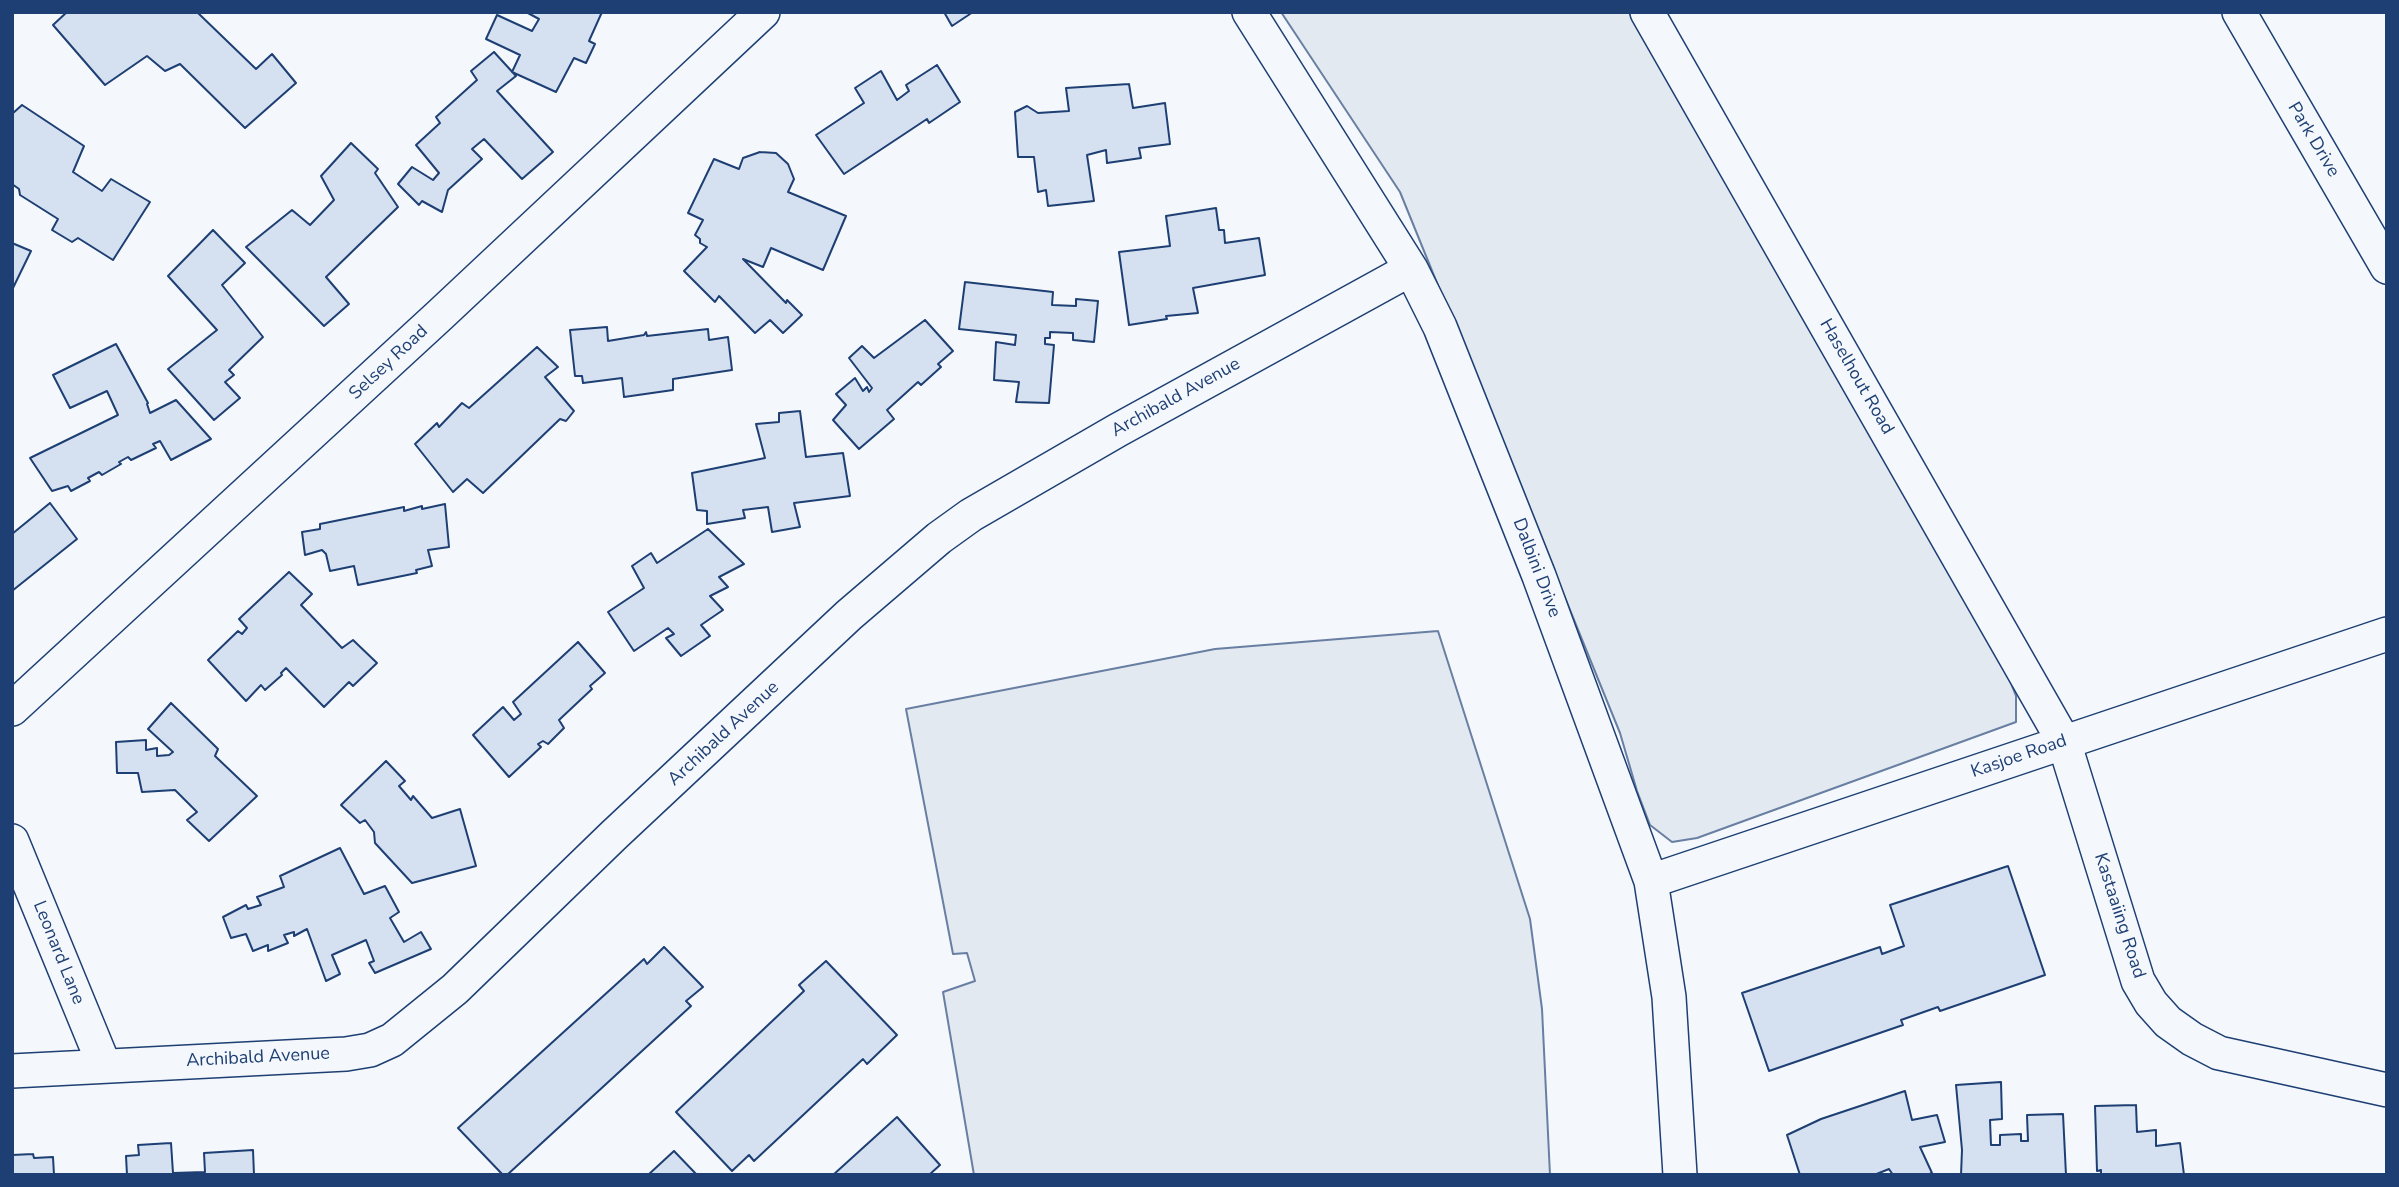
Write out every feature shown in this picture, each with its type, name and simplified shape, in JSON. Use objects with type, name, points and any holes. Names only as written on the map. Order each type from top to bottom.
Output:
[{"type":"street","name":"Selsey Road","points":[[12,709],[266,477],[763,12]]},
{"type":"street","name":"Dalbini Drive","points":[[1249,12],[1411,269],[1440,327],[1501,475],[1651,881],[1669,997],[1680,1175]]},
{"type":"street","name":"Haselhout Road","points":[[1647,12],[2064,742]]},
{"type":"street","name":"Park Drive","points":[[2239,12],[2387,267]]},
{"type":"street","name":"Archibald Avenue","points":[[12,1071],[346,1054],[370,1050],[391,1040],[456,989],[614,835],[849,615],[939,538],[971,515],[1118,430],[1411,269]]},
{"type":"street","name":"Kasjoe Road","points":[[1651,881],[2387,634]]},
{"type":"street","name":"Kastaaiing Road","points":[[2064,742],[2138,982],[2151,1003],[2168,1022],[2192,1040],[2219,1053],[2387,1090]]},
{"type":"street","name":"Leonard Lane","points":[[12,841],[104,1065]]},
{"type":"shaded area","points":[[1281,12],[1629,12],[2005,668],[2016,696],[2016,722],[1697,838],[1672,842],[1650,825],[1620,733],[1400,192]]},
{"type":"shaded area","points":[[1438,631],[1530,919],[1542,1009],[1550,1175],[974,1175],[943,992],[975,981],[967,953],[953,954],[906,709],[1215,649]]},
{"type":"building","points":[[67,12],[197,12],[256,69],[272,54],[296,83],[245,128],[180,64],[165,71],[147,56],[105,85],[53,25]]},
{"type":"building","points":[[526,12],[602,12],[589,41],[595,44],[586,63],[574,58],[556,92],[512,72],[520,55],[486,39],[497,15],[532,31],[539,19]]},
{"type":"building","points":[[944,12],[973,12],[952,26]]},
{"type":"building","points":[[494,52],[516,76],[497,91],[553,152],[522,179],[484,139],[472,149],[482,159],[448,190],[442,212],[422,201],[419,205],[398,184],[412,167],[433,180],[439,173],[416,145],[440,123],[436,117],[477,80],[471,71]]},
{"type":"building","points":[[937,65],[960,102],[929,123],[927,119],[844,174],[816,135],[864,103],[855,88],[881,71],[897,100],[909,91],[906,85]]},
{"type":"building","points":[[1129,84],[1133,108],[1165,103],[1170,144],[1139,148],[1141,158],[1107,163],[1106,150],[1087,155],[1094,201],[1048,206],[1046,190],[1038,192],[1034,157],[1018,157],[1015,112],[1027,106],[1038,113],[1069,111],[1066,88]]},
{"type":"building","points":[[22,105],[84,146],[73,172],[102,191],[111,179],[150,202],[113,260],[78,238],[72,242],[52,230],[58,219],[20,195],[19,189],[12,184],[12,114]]},
{"type":"building","points":[[351,143],[378,169],[375,173],[398,207],[326,277],[349,304],[324,326],[246,247],[292,210],[310,225],[334,200],[321,176]]},
{"type":"building","points":[[760,152],[776,153],[788,164],[794,179],[788,192],[846,216],[823,270],[771,248],[763,267],[743,259],[786,303],[787,300],[802,315],[783,333],[770,320],[755,333],[719,296],[715,302],[684,271],[707,247],[700,243],[700,239],[695,235],[703,220],[688,213],[714,159],[739,169],[743,158]]},
{"type":"building","points":[[1216,208],[1219,230],[1224,230],[1225,243],[1259,238],[1265,275],[1193,288],[1198,313],[1166,316],[1167,319],[1129,325],[1119,252],[1170,246],[1166,216]]},
{"type":"building","points":[[213,230],[245,263],[222,285],[263,337],[229,370],[234,375],[225,382],[240,398],[214,420],[168,369],[217,330],[168,276]]},
{"type":"building","points":[[12,243],[31,251],[12,290]]},
{"type":"building","points":[[965,282],[1053,292],[1052,305],[1076,306],[1076,299],[1098,301],[1094,342],[1073,340],[1073,333],[1050,332],[1050,338],[1045,338],[1045,344],[1054,345],[1049,403],[1016,402],[1019,382],[994,380],[996,342],[1015,345],[1016,335],[959,329]]},
{"type":"building","points":[[925,320],[953,351],[938,364],[941,367],[921,385],[918,382],[887,410],[894,419],[859,449],[833,420],[846,405],[836,394],[855,378],[863,391],[867,387],[869,392],[872,388],[849,358],[862,346],[874,358]]},
{"type":"building","points":[[607,327],[608,341],[644,335],[646,332],[647,336],[708,329],[709,340],[728,337],[732,370],[673,379],[673,390],[624,397],[622,378],[583,383],[582,376],[575,376],[570,330]]},
{"type":"building","points":[[116,344],[148,403],[150,413],[176,400],[211,439],[171,460],[160,441],[153,444],[156,448],[131,460],[128,457],[102,475],[99,472],[88,478],[90,481],[71,491],[68,486],[52,491],[30,458],[118,415],[107,391],[70,408],[53,375]]},
{"type":"building","points":[[537,347],[558,367],[545,377],[574,411],[566,421],[560,419],[483,493],[467,479],[453,492],[415,444],[437,423],[439,427],[462,403],[469,408]]},
{"type":"building","points":[[800,411],[806,457],[843,453],[850,496],[794,503],[800,527],[772,532],[768,507],[743,510],[745,518],[707,524],[707,511],[697,510],[692,473],[765,458],[756,424],[779,422],[779,413]]},
{"type":"building","points":[[50,503],[77,539],[12,591],[12,534]]},
{"type":"building","points":[[445,504],[449,547],[428,550],[432,566],[416,570],[417,573],[358,585],[354,566],[330,571],[326,554],[322,550],[305,555],[302,532],[320,529],[320,524],[404,507],[404,511]]},
{"type":"building","points":[[708,529],[744,564],[719,577],[728,587],[710,596],[723,610],[701,625],[710,636],[681,656],[666,638],[674,634],[668,628],[634,651],[608,612],[644,588],[632,566],[651,553],[657,563]]},
{"type":"building","points":[[289,572],[312,594],[301,605],[342,648],[353,640],[377,663],[353,686],[349,682],[324,707],[286,668],[265,690],[261,685],[246,701],[208,660],[238,631],[242,634],[247,628],[239,619]]},
{"type":"building","points":[[578,642],[605,673],[559,720],[564,728],[548,744],[543,741],[538,744],[541,747],[509,777],[473,735],[503,707],[514,720],[521,714],[513,702]]},
{"type":"building","points":[[171,703],[218,749],[215,756],[257,796],[209,841],[187,820],[197,812],[175,790],[142,792],[138,773],[117,773],[116,742],[146,740],[146,750],[157,748],[157,756],[173,752],[148,729]]},
{"type":"building","points":[[386,761],[405,781],[399,786],[411,800],[413,796],[432,818],[460,809],[476,866],[412,883],[375,843],[374,832],[365,820],[360,823],[341,805]]},
{"type":"building","points":[[340,848],[364,894],[385,886],[399,912],[390,918],[404,942],[421,932],[431,949],[375,973],[369,963],[374,961],[366,940],[332,955],[340,974],[326,981],[307,929],[294,936],[294,932],[284,935],[288,943],[268,951],[268,945],[253,951],[246,934],[231,938],[223,917],[246,905],[248,909],[261,905],[257,897],[284,887],[280,876]]},
{"type":"building","points":[[2008,866],[2045,975],[1940,1011],[1938,1007],[1901,1020],[1903,1025],[1769,1071],[1742,993],[1880,947],[1882,954],[1904,946],[1890,905]]},
{"type":"building","points":[[664,947],[703,987],[686,1001],[691,1006],[507,1175],[503,1175],[458,1128],[644,959],[647,964]]},
{"type":"building","points":[[826,961],[897,1035],[867,1064],[863,1059],[754,1161],[749,1155],[732,1171],[676,1112],[804,991],[799,985]]},
{"type":"building","points":[[2001,1082],[2002,1119],[1990,1120],[1991,1145],[2000,1145],[2000,1135],[2021,1134],[2021,1141],[2028,1141],[2027,1115],[2063,1114],[2066,1175],[1961,1175],[1962,1150],[1956,1085]]},
{"type":"building","points":[[1905,1091],[1912,1120],[1937,1115],[1945,1142],[1920,1147],[1932,1173],[1893,1175],[1889,1169],[1874,1175],[1800,1175],[1787,1135],[1821,1119]]},
{"type":"building","points":[[2136,1105],[2137,1132],[2156,1130],[2156,1146],[2180,1143],[2184,1175],[2101,1175],[2101,1170],[2097,1171],[2095,1106]]},
{"type":"building","points":[[897,1117],[940,1165],[929,1175],[833,1175]]},
{"type":"building","points":[[171,1143],[173,1173],[205,1172],[204,1153],[253,1150],[254,1175],[127,1175],[126,1156],[139,1155],[138,1145]]},
{"type":"building","points":[[674,1151],[697,1175],[648,1175]]},
{"type":"building","points":[[33,1154],[34,1158],[53,1157],[54,1175],[12,1175],[12,1155]]}]
